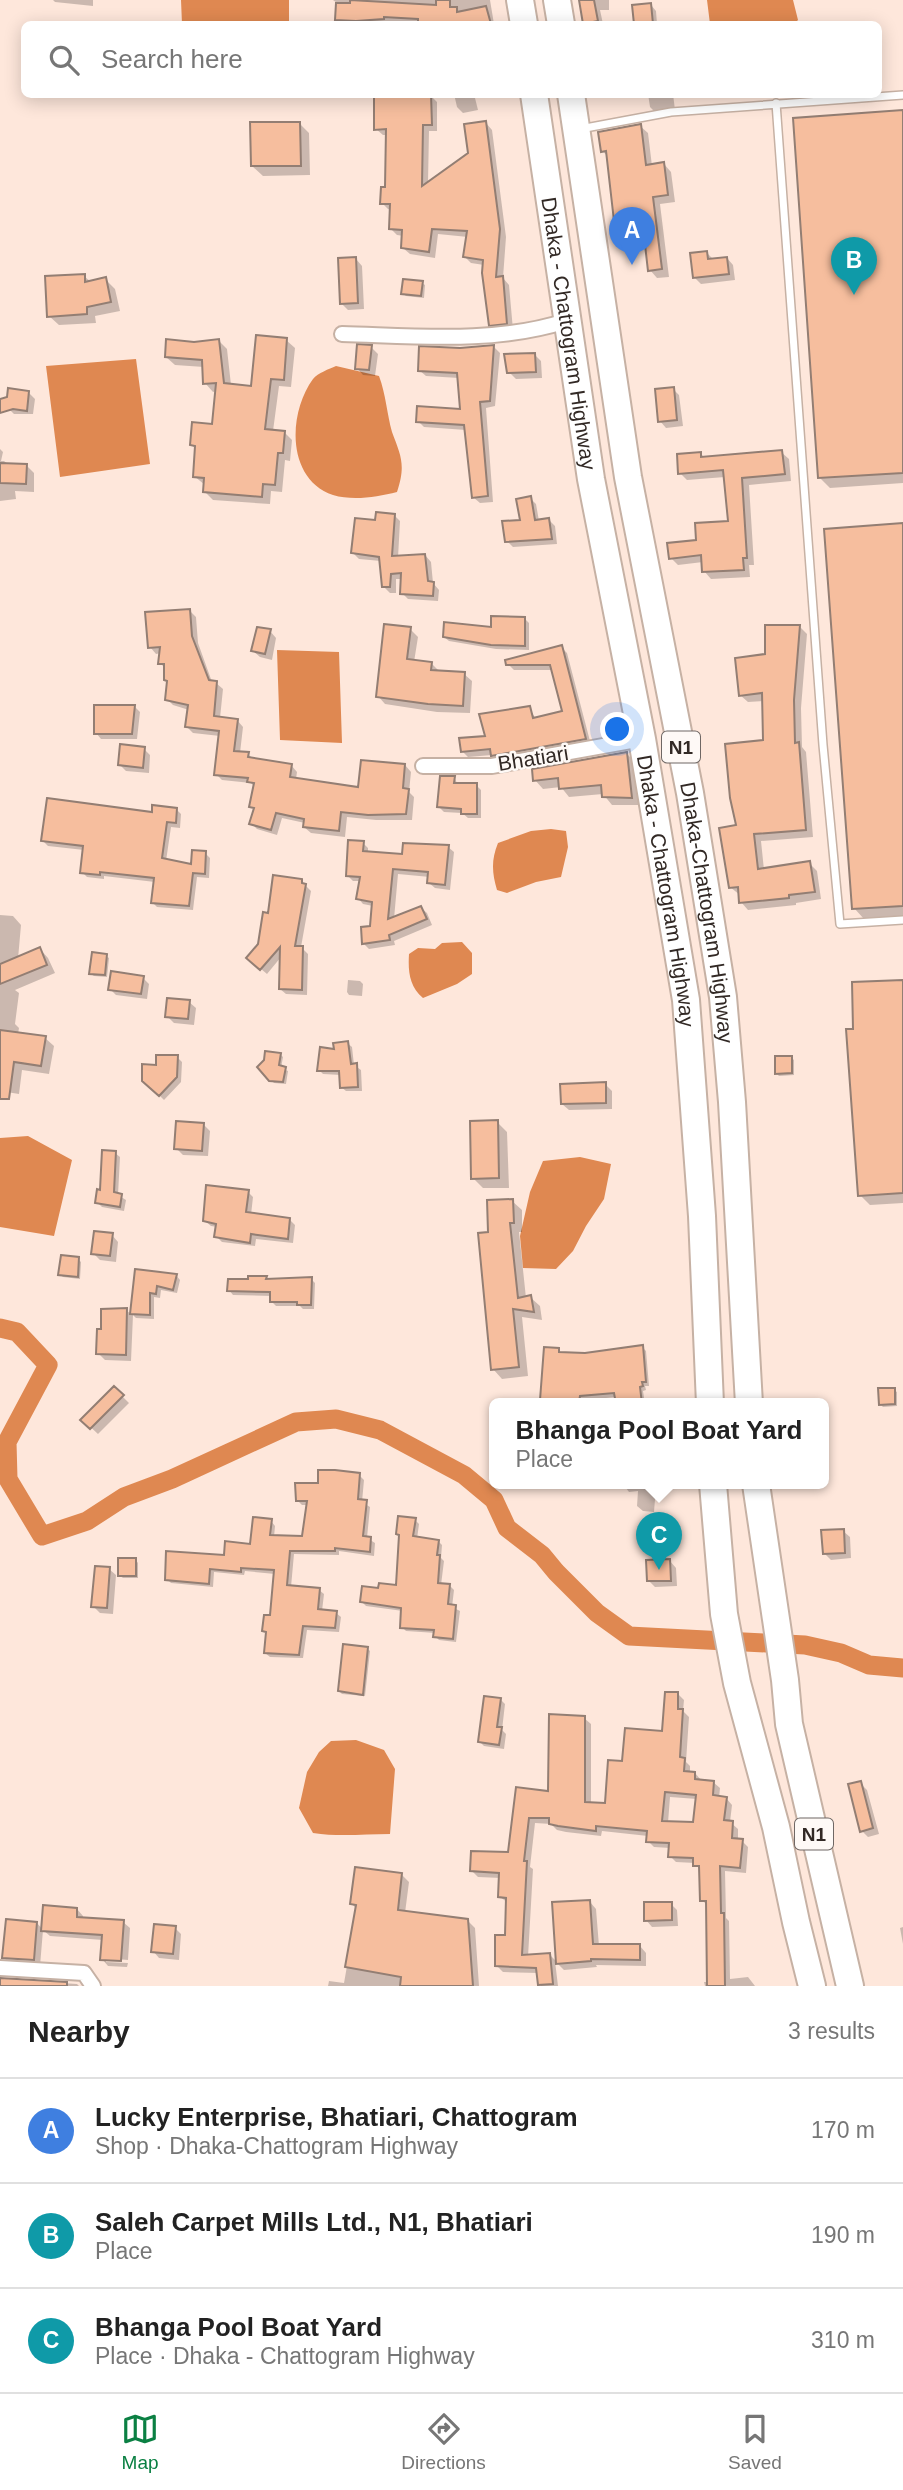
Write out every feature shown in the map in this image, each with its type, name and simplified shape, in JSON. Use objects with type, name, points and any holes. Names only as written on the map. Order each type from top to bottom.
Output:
[{"type":"highway","points":[[520,0],[524,21]]},
{"type":"highway","points":[[557,0],[560,21]]},
{"type":"highway","name":"Dhaka - Chattogram Highway","points":[[535,98],[591,479],[642,739],[686,1000],[702,1216],[710,1398]]},
{"type":"highway","name":"Dhaka-Chattogram Highway","points":[[572,98],[628,477],[690,793],[723,997],[732,1102],[749,1398]]},
{"type":"highway","name":"N1","points":[[713,1489],[724,1614],[737,1683],[776,1827],[812,1986]]},
{"type":"highway","name":"N1","points":[[757,1489],[789,1724],[850,1986]]},
{"type":"street","points":[[342,334],[461,337],[545,328],[566,321]]},
{"type":"street","name":"Bhatiari","points":[[422,766],[492,765],[642,739]]},
{"type":"street","points":[[0,1968],[84,1973],[93,1986]]},
{"type":"lane","points":[[882,96],[903,95]]},
{"type":"lane","points":[[576,130],[671,112],[855,98]]},
{"type":"lane","points":[[776,103],[823,745],[840,924],[903,920]]},
{"type":"shaded area","points":[[181,0],[289,0],[289,21],[182,21]]},
{"type":"shaded area","points":[[707,0],[793,0],[798,20],[797,21],[710,21]]},
{"type":"shaded area","points":[[136,359],[150,464],[60,477],[46,366]]},
{"type":"shaded area","points":[[336,366],[379,376],[401,461],[397,492],[365,498],[333,495],[318,487],[299,460],[296,426],[305,393],[315,377]]},
{"type":"shaded area","points":[[277,650],[339,652],[342,743],[280,740]]},
{"type":"shaded area","points":[[531,831],[566,831],[568,847],[561,877],[536,882],[507,893],[497,890],[493,866],[498,843]]},
{"type":"shaded area","points":[[462,942],[472,953],[472,974],[457,984],[423,998],[410,978],[409,954],[418,948],[435,949],[442,943]]},
{"type":"shaded area","points":[[28,1136],[72,1160],[54,1236],[0,1227],[0,1138]]},
{"type":"shaded area","points":[[580,1157],[611,1164],[604,1199],[573,1251],[556,1269],[523,1268],[520,1236],[530,1192],[543,1161]]},
{"type":"shaded area","points":[[356,1740],[384,1750],[395,1769],[390,1834],[313,1833],[299,1808],[307,1772],[319,1752],[331,1741]]},
{"type":"building","points":[[350,0],[436,5],[436,0],[450,0],[450,7],[457,7],[457,12],[486,6],[490,21],[418,21],[384,17],[356,21],[335,20],[336,3],[350,3]]},
{"type":"building","points":[[579,0],[594,0],[598,21],[582,21]]},
{"type":"building","points":[[651,3],[653,21],[634,21],[632,5]]},
{"type":"building","points":[[374,98],[431,98],[432,125],[423,125],[422,186],[468,153],[464,124],[486,121],[500,229],[496,277],[503,276],[507,324],[489,326],[482,273],[483,260],[463,257],[467,231],[432,229],[429,252],[401,248],[402,230],[389,229],[390,204],[380,204],[381,187],[385,187],[386,129],[374,130]]},
{"type":"building","points":[[903,110],[903,473],[818,478],[793,118]]},
{"type":"building","points":[[250,122],[300,122],[301,166],[251,166]]},
{"type":"building","points":[[641,124],[646,165],[664,162],[668,195],[653,197],[662,269],[648,271],[642,218],[614,221],[606,151],[601,152],[598,132]]},
{"type":"building","points":[[707,251],[708,259],[727,257],[729,274],[693,278],[690,253]]},
{"type":"building","points":[[356,257],[358,303],[340,304],[338,258]]},
{"type":"building","points":[[85,274],[85,282],[106,277],[111,302],[87,307],[87,314],[47,317],[45,276]]},
{"type":"building","points":[[403,279],[423,281],[421,296],[401,294]]},
{"type":"building","points":[[256,335],[287,338],[284,380],[271,379],[265,429],[285,431],[283,453],[278,453],[275,485],[263,484],[262,497],[203,492],[204,478],[193,477],[195,446],[190,445],[192,422],[212,424],[216,383],[203,384],[202,360],[165,357],[166,339],[194,342],[219,339],[224,383],[251,386]]},
{"type":"building","points":[[357,344],[372,345],[369,370],[355,369]]},
{"type":"building","points":[[494,345],[490,401],[480,402],[488,496],[472,498],[464,425],[416,422],[417,406],[460,409],[457,373],[418,371],[419,346],[460,348]]},
{"type":"building","points":[[535,353],[536,372],[507,373],[504,354]]},
{"type":"building","points":[[674,387],[677,420],[658,422],[655,389]]},
{"type":"building","points":[[8,388],[29,391],[27,411],[13,409],[0,413],[0,399],[7,397]]},
{"type":"building","points":[[782,450],[785,474],[742,478],[747,558],[743,558],[744,570],[702,572],[701,555],[669,559],[667,543],[696,540],[695,523],[728,521],[723,470],[678,474],[677,454],[701,452],[701,457]]},
{"type":"building","points":[[0,463],[27,464],[26,484],[0,483]]},
{"type":"building","points":[[531,496],[535,520],[549,518],[552,539],[505,542],[502,521],[520,520],[516,499]]},
{"type":"building","points":[[376,512],[395,514],[392,556],[425,554],[428,581],[434,582],[433,596],[400,594],[401,573],[391,574],[390,587],[382,587],[379,557],[351,553],[355,518],[375,520]]},
{"type":"building","points":[[903,523],[903,906],[852,909],[824,529]]},
{"type":"building","points":[[190,609],[192,636],[209,680],[217,681],[214,716],[238,719],[234,751],[249,752],[248,757],[292,764],[290,777],[358,787],[361,760],[405,764],[403,788],[409,789],[406,814],[368,815],[341,812],[339,831],[303,827],[304,819],[276,813],[271,830],[249,824],[254,808],[249,807],[254,783],[247,782],[248,778],[214,775],[219,731],[185,727],[188,705],[165,700],[167,681],[164,680],[164,664],[158,664],[160,647],[148,648],[145,612]]},
{"type":"building","points":[[491,616],[525,617],[525,646],[491,645],[443,637],[444,622],[491,627]]},
{"type":"building","points":[[384,624],[411,627],[407,659],[432,662],[431,670],[465,672],[463,706],[376,697]]},
{"type":"building","points":[[765,625],[800,625],[794,700],[795,743],[799,742],[806,830],[754,834],[758,869],[810,861],[815,892],[789,895],[789,898],[739,903],[738,887],[729,888],[719,828],[736,825],[730,798],[725,744],[763,740],[762,693],[739,696],[735,658],[765,654]]},
{"type":"building","points":[[257,627],[271,629],[265,654],[251,651]]},
{"type":"building","points":[[562,645],[586,739],[491,756],[490,749],[461,752],[459,738],[485,736],[479,714],[530,706],[533,718],[562,711],[550,665],[506,665],[505,660]]},
{"type":"building","points":[[94,705],[135,705],[132,734],[94,734]]},
{"type":"building","points":[[120,744],[145,747],[143,768],[118,765]]},
{"type":"building","points":[[627,752],[632,798],[602,797],[601,785],[559,789],[558,778],[533,781],[532,769]]},
{"type":"building","points":[[440,776],[455,776],[454,783],[477,783],[477,814],[461,814],[461,809],[437,807]]},
{"type":"building","points":[[47,798],[152,812],[152,805],[177,808],[176,823],[167,822],[162,858],[191,864],[192,850],[206,851],[205,874],[193,873],[189,906],[151,903],[154,878],[100,872],[100,875],[80,873],[83,846],[41,841]]},
{"type":"building","points":[[348,840],[364,841],[363,851],[402,854],[403,843],[449,845],[445,885],[427,883],[428,872],[393,869],[388,919],[421,906],[427,919],[389,935],[390,940],[362,944],[361,927],[370,926],[372,902],[356,899],[360,877],[346,876]]},
{"type":"building","points":[[273,875],[302,879],[302,883],[306,884],[295,946],[303,946],[302,990],[279,989],[280,947],[260,970],[246,958],[258,944],[263,912],[268,913]]},
{"type":"building","points":[[40,947],[47,965],[0,984],[0,964]]},
{"type":"building","points":[[92,952],[107,954],[105,975],[89,974]]},
{"type":"building","points":[[111,971],[144,976],[141,994],[108,990]]},
{"type":"building","points":[[903,980],[903,1193],[858,1196],[846,1029],[853,1029],[852,982]]},
{"type":"building","points":[[167,998],[190,1000],[188,1019],[165,1017]]},
{"type":"building","points":[[0,1030],[46,1036],[41,1066],[14,1062],[9,1099],[0,1099]]},
{"type":"building","points":[[348,1041],[351,1064],[357,1063],[358,1087],[340,1088],[339,1071],[317,1071],[320,1047],[334,1049],[333,1043]]},
{"type":"building","points":[[265,1051],[281,1053],[279,1065],[286,1067],[283,1082],[269,1081],[257,1067],[264,1060]]},
{"type":"building","points":[[156,1055],[178,1055],[177,1077],[159,1096],[142,1081],[142,1064],[156,1065]]},
{"type":"building","points":[[775,1056],[792,1056],[792,1073],[775,1074]]},
{"type":"building","points":[[606,1082],[606,1103],[561,1104],[560,1084]]},
{"type":"building","points":[[498,1120],[499,1178],[471,1179],[470,1121]]},
{"type":"building","points":[[176,1121],[204,1123],[202,1151],[174,1149]]},
{"type":"building","points":[[102,1150],[116,1151],[114,1192],[122,1194],[120,1207],[95,1203],[97,1189],[100,1190]]},
{"type":"building","points":[[206,1185],[249,1190],[246,1212],[290,1218],[288,1239],[251,1234],[250,1243],[214,1237],[216,1224],[203,1221]]},
{"type":"building","points":[[513,1199],[514,1223],[510,1223],[518,1298],[531,1295],[534,1312],[513,1309],[519,1367],[491,1370],[478,1233],[488,1232],[487,1200]]},
{"type":"building","points":[[94,1231],[113,1233],[110,1256],[91,1254]]},
{"type":"building","points":[[61,1255],[79,1257],[78,1277],[58,1275]]},
{"type":"building","points":[[135,1269],[177,1274],[173,1290],[157,1286],[156,1294],[150,1293],[150,1315],[130,1314]]},
{"type":"building","points":[[248,1276],[267,1276],[266,1279],[312,1277],[311,1305],[270,1302],[270,1292],[227,1291],[228,1279],[248,1279]]},
{"type":"building","points":[[127,1308],[126,1355],[96,1354],[97,1329],[101,1329],[101,1309]]},
{"type":"building","points":[[643,1345],[646,1382],[642,1382],[643,1386],[640,1387],[641,1398],[615,1398],[614,1393],[580,1398],[540,1398],[544,1347],[559,1348],[559,1352],[585,1353]]},
{"type":"building","points":[[114,1386],[124,1395],[90,1429],[80,1420]]},
{"type":"building","points":[[878,1388],[895,1388],[895,1404],[879,1405]]},
{"type":"building","points":[[318,1470],[360,1473],[358,1499],[367,1500],[363,1536],[371,1537],[370,1552],[335,1548],[335,1551],[290,1551],[287,1585],[320,1588],[318,1609],[337,1611],[335,1628],[303,1626],[299,1655],[264,1653],[266,1632],[262,1631],[264,1615],[270,1615],[274,1570],[241,1568],[241,1572],[210,1569],[209,1584],[165,1580],[166,1551],[224,1555],[225,1541],[250,1544],[253,1517],[272,1519],[270,1535],[302,1536],[307,1501],[296,1501],[295,1483],[318,1483]]},
{"type":"building","points":[[398,1516],[416,1518],[413,1536],[439,1540],[438,1583],[450,1584],[448,1604],[456,1605],[453,1639],[433,1637],[434,1630],[400,1628],[401,1608],[360,1602],[362,1586],[378,1588],[379,1583],[396,1585]]},
{"type":"building","points":[[844,1529],[845,1553],[823,1554],[821,1530]]},
{"type":"building","points":[[118,1558],[136,1558],[136,1576],[118,1576]]},
{"type":"building","points":[[670,1559],[671,1581],[647,1581],[646,1560]]},
{"type":"building","points":[[95,1566],[110,1567],[107,1608],[91,1607]]},
{"type":"building","points":[[343,1644],[368,1647],[363,1695],[338,1691]]},
{"type":"building","points":[[665,1692],[678,1692],[678,1709],[683,1709],[680,1757],[685,1758],[684,1771],[695,1772],[695,1779],[714,1781],[713,1795],[727,1797],[724,1820],[733,1821],[732,1838],[743,1839],[740,1868],[720,1866],[725,1986],[707,1986],[706,1901],[700,1901],[699,1866],[693,1866],[693,1858],[668,1857],[669,1843],[646,1842],[647,1831],[596,1826],[596,1831],[558,1826],[549,1824],[549,1818],[529,1818],[524,1861],[527,1861],[522,1955],[550,1953],[553,1984],[538,1985],[536,1968],[495,1966],[495,1935],[505,1935],[506,1898],[498,1897],[499,1873],[470,1871],[471,1851],[508,1852],[516,1787],[548,1791],[549,1714],[585,1716],[585,1802],[605,1803],[608,1760],[622,1761],[625,1728],[662,1731]],"holes":[[[665,1792],[696,1795],[693,1822],[662,1821]]]},
{"type":"building","points":[[484,1696],[501,1698],[497,1727],[502,1727],[499,1745],[478,1742]]},
{"type":"building","points":[[861,1781],[873,1828],[860,1832],[848,1784]]},
{"type":"building","points":[[355,1867],[402,1873],[398,1910],[468,1919],[473,1986],[400,1986],[401,1977],[345,1967],[356,1905],[350,1904]]},
{"type":"building","points":[[590,1900],[593,1944],[640,1944],[640,1960],[591,1959],[556,1964],[552,1902]]},
{"type":"building","points":[[644,1902],[672,1902],[672,1920],[644,1921]]},
{"type":"building","points":[[43,1905],[77,1908],[77,1917],[124,1920],[121,1961],[100,1960],[102,1935],[41,1931]]},
{"type":"building","points":[[6,1919],[37,1922],[34,1960],[2,1958]]},
{"type":"building","points":[[154,1924],[176,1926],[173,1954],[151,1952]]},
{"type":"building","points":[[0,1978],[67,1982],[67,1986],[0,1986]]},
{"type":"waterway","points":[[0,1328],[17,1332],[48,1365],[7,1442],[8,1479],[42,1536],[87,1521],[124,1497],[172,1479],[296,1422],[336,1419],[380,1430],[464,1475],[494,1500],[507,1528],[542,1555],[597,1613],[629,1636],[805,1645],[841,1653],[869,1665],[903,1668]]},
{"type":"place","name":"Lucky Enterprise, Bhatiari, Chattogram","points":[[632,265]]},
{"type":"place","name":"Saleh Carpet Mills Ltd., N1, Bhatiari","points":[[854,295]]},
{"type":"place","name":"Bhanga Pool Boat Yard","points":[[659,1570]]}]
